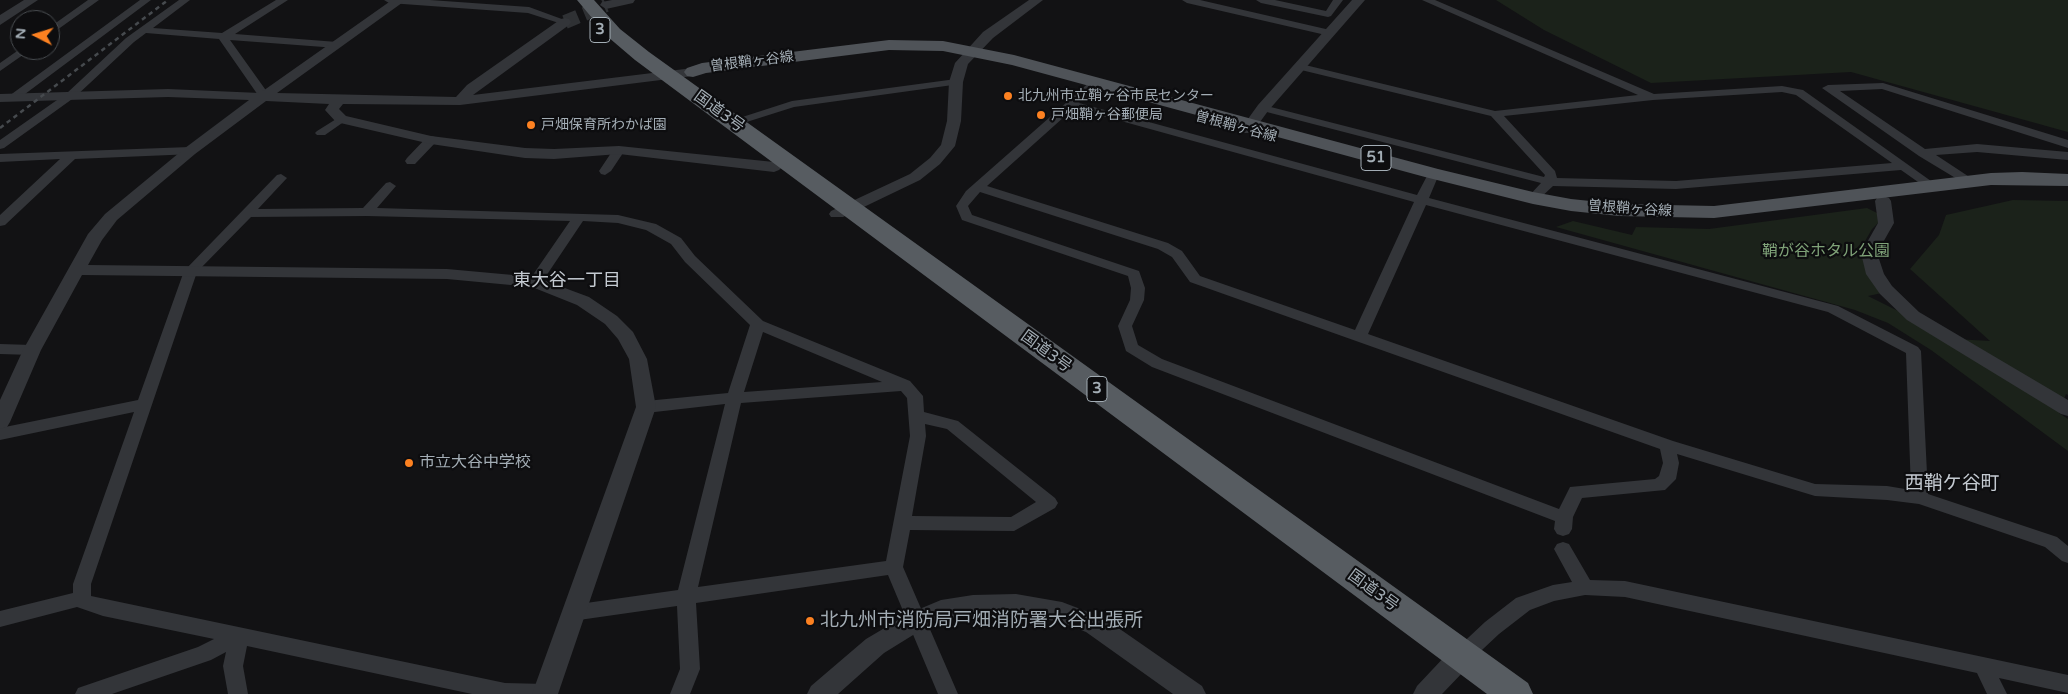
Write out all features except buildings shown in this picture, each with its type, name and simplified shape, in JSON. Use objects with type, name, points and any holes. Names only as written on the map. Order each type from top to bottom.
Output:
[{"type":"highway","name":"国道3号","points":[[573,0],[635,57],[679,80],[843,211],[1457,662],[1515,694]]},
{"type":"highway","name":"国道3号","points":[[585,0],[635,57]]},
{"type":"highway","name":"国道3号","points":[[679,80],[774,167],[843,211]]},
{"type":"highway","name":"国道3号","points":[[1457,662],[1488,694]]},
{"type":"main road","name":"曽根鞘ヶ谷線","points":[[679,80],[702,73],[865,51],[911,49],[971,53],[1094,84],[1519,202],[1572,212],[1622,217],[1722,219],[1883,201],[2000,185],[2068,186]]},
{"type":"main road","name":"曽根鞘ヶ谷線","points":[[1249,127],[1533,198],[1619,210],[1714,212],[1971,182],[2022,178],[2068,180]]},
{"type":"street","points":[[0,21],[32,0]]},
{"type":"street","points":[[60,25],[94,0]]},
{"type":"street","points":[[3,98],[146,0]]},
{"type":"street","points":[[0,145],[71,95],[130,40],[185,0]]},
{"type":"street","points":[[223,37],[283,0]]},
{"type":"street","points":[[389,0],[529,10],[565,22]]},
{"type":"street","points":[[0,422],[32,350],[94,238],[111,217],[190,151],[400,0]]},
{"type":"street","points":[[606,5],[629,0]]},
{"type":"street","points":[[843,211],[915,177],[935,161],[948,146],[954,121],[956,82],[962,63],[988,35],[1038,0]]},
{"type":"street","points":[[1187,0],[1330,33]]},
{"type":"street","points":[[1223,8],[1234,0]]},
{"type":"street","points":[[1261,0],[1328,14],[1338,0]]},
{"type":"street","points":[[1249,127],[1263,108],[1302,67],[1359,0]]},
{"type":"street","points":[[1427,0],[1653,97]]},
{"type":"street","points":[[460,100],[472,88],[565,22]]},
{"type":"street","points":[[144,30],[337,45]]},
{"type":"street","points":[[223,37],[264,96]]},
{"type":"street","points":[[0,68],[11,60]]},
{"type":"street","points":[[1302,67],[1495,114],[1653,97],[1782,89],[1799,92],[1932,186]]},
{"type":"street","points":[[3,98],[168,93],[339,100],[460,100],[679,80]]},
{"type":"street","points":[[734,123],[792,104],[956,82]]},
{"type":"street","points":[[1094,84],[970,194],[962,206],[967,217],[1134,274],[1138,288],[1137,300],[1125,326],[1131,348],[1157,363],[1545,512],[1564,523],[1576,492],[1659,486],[1667,479],[1671,463],[1667,445]]},
{"type":"street","points":[[1971,182],[1924,153],[1828,88],[1883,86],[2068,144]]},
{"type":"street","points":[[339,100],[332,110],[341,119],[431,140],[525,153],[554,154],[620,150],[774,167]]},
{"type":"street","points":[[1072,104],[1422,200],[1833,309],[1913,351],[1920,498]]},
{"type":"street","points":[[1263,108],[1550,182],[1676,185],[1902,166]]},
{"type":"street","points":[[1495,114],[1551,174],[1550,182],[1533,198]]},
{"type":"street","points":[[321,133],[341,119]]},
{"type":"street","points":[[411,161],[431,140]]},
{"type":"street","points":[[1924,153],[1976,148],[2068,156]]},
{"type":"street","points":[[605,171],[620,150]]},
{"type":"street","points":[[0,158],[190,151]]},
{"type":"street","points":[[0,222],[71,156]]},
{"type":"street","points":[[76,270],[190,271],[447,274],[536,282],[583,301],[611,320],[626,336],[638,359],[646,407],[545,694],[505,692],[103,608],[82,601],[82,584],[190,271],[281,178]]},
{"type":"street","points":[[1359,337],[1431,179]]},
{"type":"street","points":[[367,212],[390,186]]},
{"type":"street","points":[[978,187],[1163,246],[1177,254],[1195,279],[1667,445],[1815,490],[1887,493],[1920,498],[2051,542],[2068,556]]},
{"type":"street","points":[[1883,201],[1886,223],[1869,253],[1875,274],[1886,290],[1913,316],[2068,409]]},
{"type":"street","points":[[248,213],[367,212],[579,217],[618,219],[651,227],[676,241],[690,259],[758,324],[906,384],[915,396],[918,436],[894,568],[918,620],[948,694]]},
{"type":"street","points":[[536,282],[579,217]]},
{"type":"street","points":[[680,694],[690,669],[686,597],[734,398],[758,324]]},
{"type":"street","points":[[0,349],[32,350]]},
{"type":"street","points":[[646,407],[906,384]]},
{"type":"street","points":[[0,434],[145,404]]},
{"type":"street","points":[[902,523],[1014,524],[1049,503],[952,424],[916,416]]},
{"type":"street","points":[[1563,549],[1585,587]]},
{"type":"street","points":[[572,613],[894,568]]},
{"type":"street","points":[[1426,694],[1492,628],[1523,604],[1553,593],[1585,587],[1625,589],[2068,684]]},
{"type":"street","points":[[0,619],[82,598]]},
{"type":"street","points":[[825,692],[875,646],[918,620],[941,610],[973,605],[1016,604],[1062,612],[1095,626],[1193,694]]},
{"type":"street","points":[[85,694],[204,654],[240,636]]},
{"type":"street","points":[[238,694],[233,666],[240,636]]},
{"type":"street","points":[[1983,665],[1996,694]]},
{"type":"green space","points":[[1496,0],[2068,0],[2068,132],[1851,72],[1651,83],[1544,30]]},
{"type":"green space","name":"鞘が谷ホタル公園","points":[[2013,200],[2068,201],[2068,395],[2066,394],[2059,413],[2068,419],[2068,451],[1931,350],[1888,323],[1855,310],[1556,227],[1573,221],[1632,235],[1636,227],[1709,229],[1867,208],[1879,214],[1880,221],[1872,229],[1864,243],[1863,250],[1882,293],[1868,296],[1900,312],[1938,338],[1990,341],[1910,269],[1939,235],[1946,215]]},
{"type":"tunnel","points":[[565,22],[606,5]]},
{"type":"railway","points":[[0,128],[168,0]]},
{"type":"place","name":"北九州市立鞘ヶ谷市民センター","points":[[1008,96]]},
{"type":"place","name":"戸畑鞘ヶ谷郵便局","points":[[1041,115]]},
{"type":"place","name":"戸畑保育所わかば園","points":[[531,125]]},
{"type":"place","name":"市立大谷中学校","points":[[409,463]]},
{"type":"place","name":"北九州市消防局戸畑消防署大谷出張所","points":[[810,621]]},
{"type":"district","name":"東大谷一丁目","points":[[567,281]]},
{"type":"district","name":"西鞘ケ谷町","points":[[1952,484]]}]
